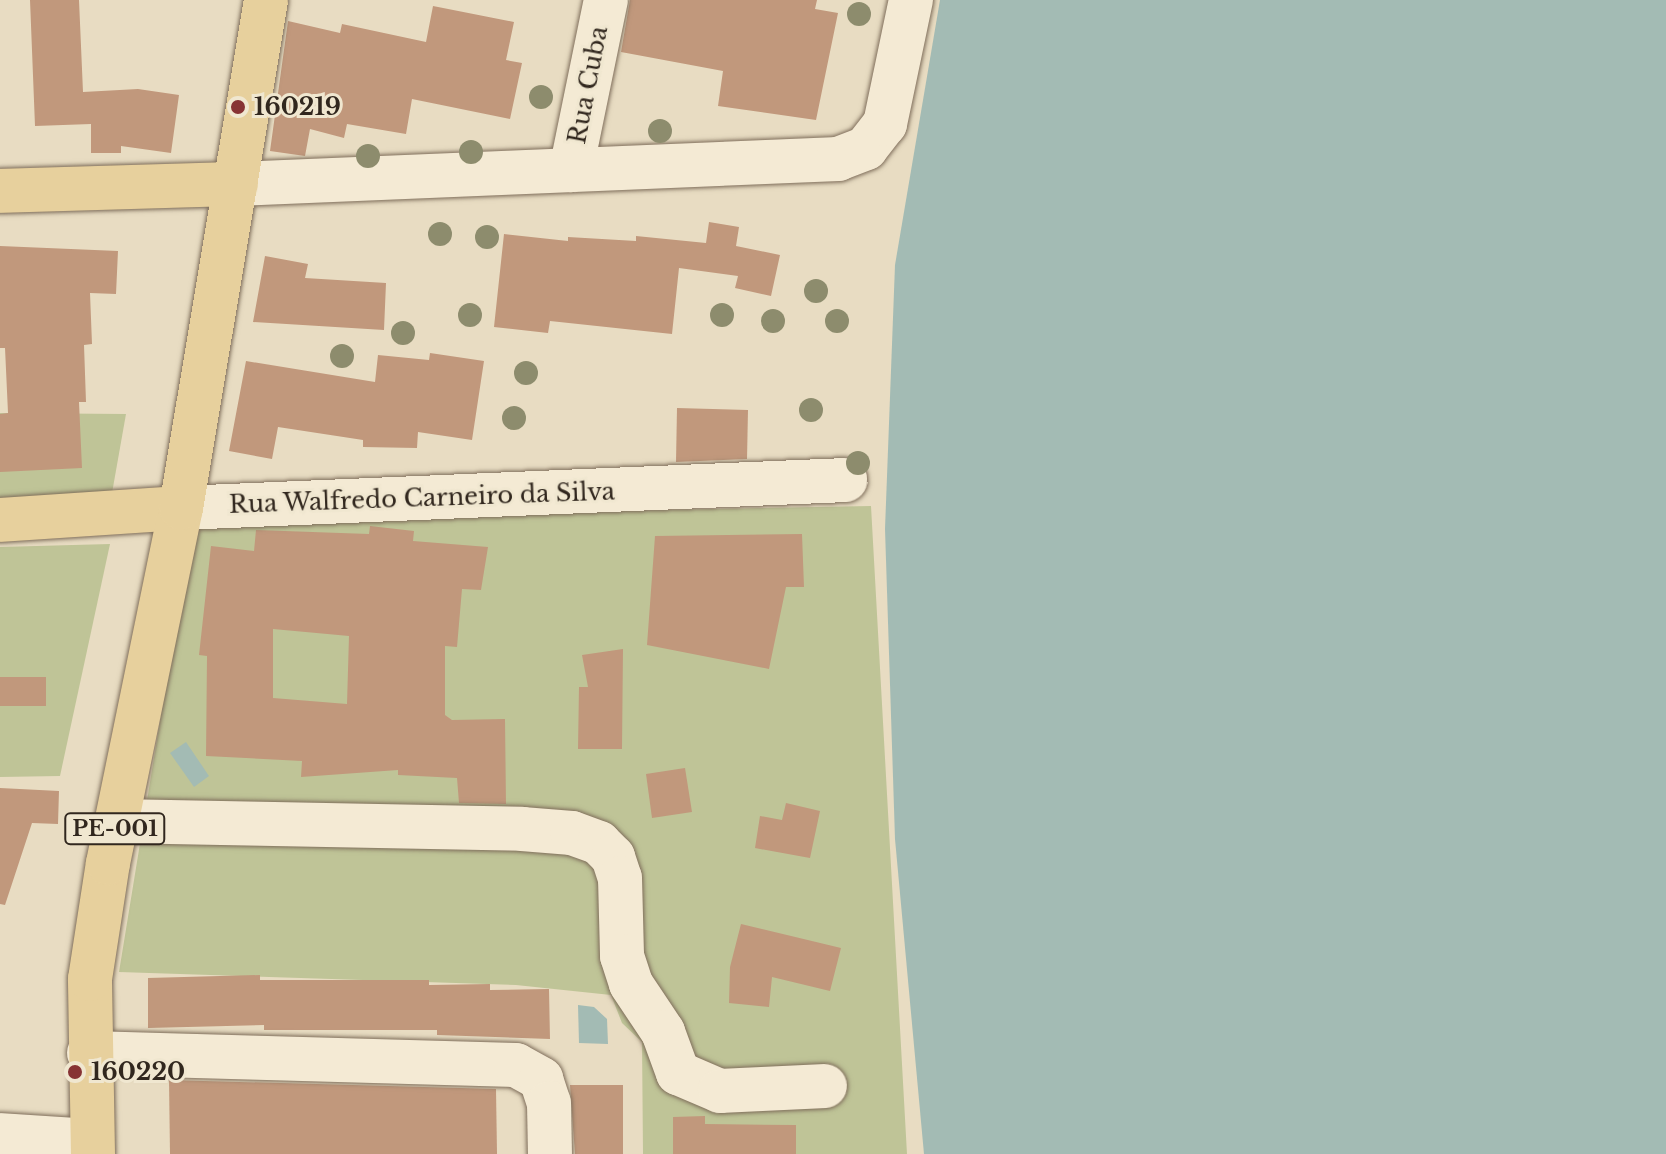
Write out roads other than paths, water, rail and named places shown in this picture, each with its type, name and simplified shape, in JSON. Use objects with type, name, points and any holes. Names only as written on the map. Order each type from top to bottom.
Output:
[{"type":"main road","name":"PE-001","points":[[93,1148],[108,1053],[90,979],[117,821],[181,508],[266,0]]},
{"type":"main road","points":[[0,191],[236,184]]},
{"type":"main road","name":"Rua Walfredo Carneiro da Silva","points":[[0,520],[181,508]]},
{"type":"street","name":"Rua Cuba","points":[[571,170],[606,0]]},
{"type":"street","points":[[236,184],[838,159],[866,148],[885,124],[911,0]]},
{"type":"street","name":"Rua Walfredo Carneiro da Silva","points":[[181,508],[845,480]]},
{"type":"street","points":[[117,821],[522,829],[572,833],[599,843],[613,857],[620,878],[622,956],[631,984],[663,1032],[678,1073],[720,1091],[825,1086]]},
{"type":"street","points":[[108,1053],[516,1065],[541,1079],[549,1103],[550,1154]]},
{"type":"street","points":[[0,1135],[93,1148]]},
{"type":"water","points":[[940,0],[1666,0],[1666,1154],[924,1154],[895,839],[885,529],[895,265]]},
{"type":"water","points":[[186,742],[209,776],[194,787],[170,753]]},
{"type":"water","points":[[578,1005],[594,1007],[607,1019],[608,1044],[579,1043]]},
{"type":"place","name":"160219","points":[[238,107]]},
{"type":"place","name":"160220","points":[[75,1072]]}]
